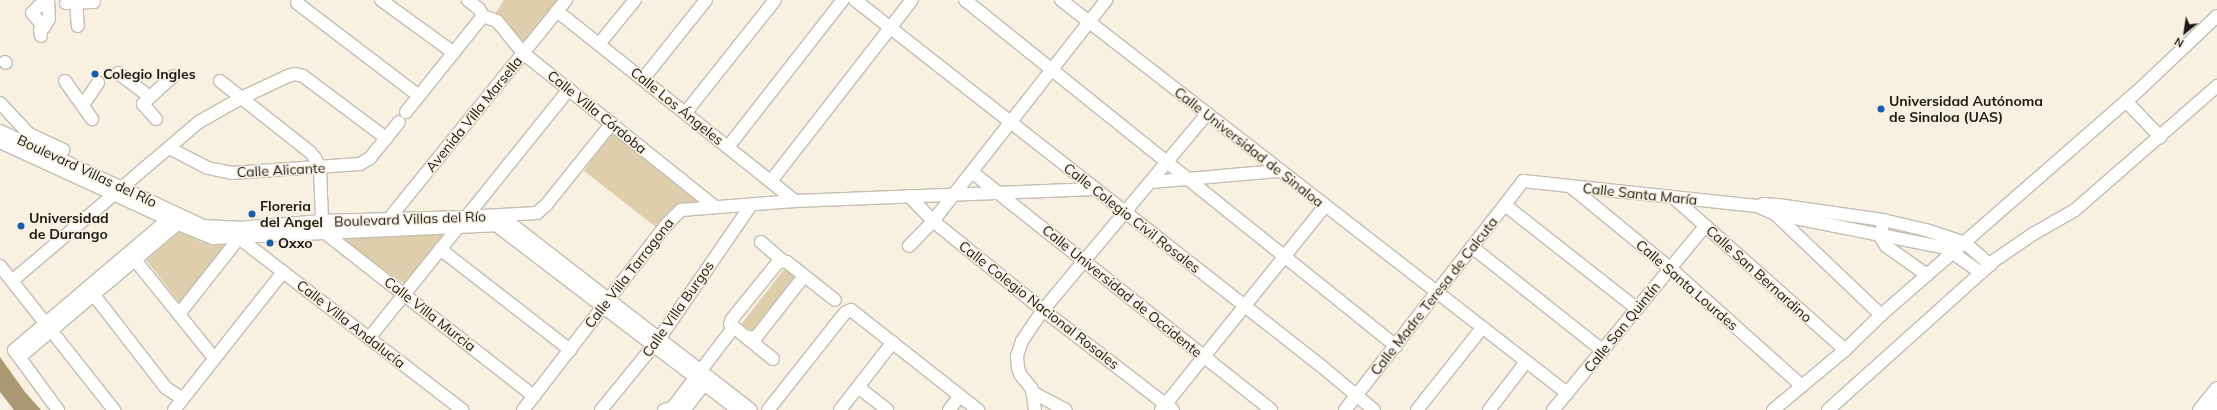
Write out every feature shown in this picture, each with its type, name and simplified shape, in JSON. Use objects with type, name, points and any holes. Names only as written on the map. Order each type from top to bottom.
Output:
[{"type":"street","points":[[47,0],[49,19],[42,32],[32,14],[47,0]]},
{"type":"street","points":[[381,0],[454,53]]},
{"type":"street","points":[[406,112],[483,16],[480,9],[468,0]]},
{"type":"street","name":"Avenida Villa Marsella","points":[[388,225],[566,0]]},
{"type":"street","points":[[599,44],[635,0]]},
{"type":"street","points":[[643,79],[706,0]]},
{"type":"street","points":[[686,112],[774,0]]},
{"type":"street","points":[[728,147],[843,0]]},
{"type":"street","name":"Calle Colegio Civil Rosales","points":[[855,0],[1374,410]]},
{"type":"street","points":[[771,181],[912,0]]},
{"type":"street","points":[[965,0],[1396,346]]},
{"type":"street","name":"Calle Universidad de Sinaloa","points":[[1061,0],[1279,171],[1567,393]]},
{"type":"street","points":[[908,246],[933,222],[1106,0]]},
{"type":"street","points":[[78,26],[73,2],[94,2]]},
{"type":"street","points":[[296,3],[419,96]]},
{"type":"street","name":"Calle Los Ángeles","points":[[557,11],[686,112],[795,201]]},
{"type":"street","name":"Calle Villa Córdoba","points":[[483,16],[497,21],[523,53],[714,206]]},
{"type":"street","points":[[1774,410],[1845,350],[1881,315],[2126,101],[2217,16]]},
{"type":"street","points":[[118,74],[156,119]]},
{"type":"street","points":[[12,281],[209,115],[241,98],[295,74],[303,76],[386,138]]},
{"type":"street","points":[[144,103],[173,76]]},
{"type":"street","points":[[65,81],[92,119]]},
{"type":"street","points":[[220,81],[310,152],[320,168],[323,227]]},
{"type":"street","points":[[83,105],[98,82]]},
{"type":"street","points":[[369,338],[569,89]]},
{"type":"street","points":[[1828,410],[1990,265],[2033,234],[2075,210],[2160,137],[2214,94]]},
{"type":"street","points":[[2126,101],[2160,137]]},
{"type":"street","points":[[0,103],[29,134],[63,150]]},
{"type":"street","points":[[1035,410],[1030,385],[1020,374],[1017,356],[1022,341],[1044,310],[1207,114]]},
{"type":"street","name":"Calle Alicante","points":[[169,148],[218,172],[231,173],[320,168],[364,163],[399,122]]},
{"type":"street","points":[[501,216],[531,214],[541,210],[612,123]]},
{"type":"street","name":"Boulevard Villas del Río","points":[[0,131],[213,238],[239,233],[323,227],[461,222],[501,216],[606,303]]},
{"type":"street","name":"Boulevard Villas del Río","points":[[0,142],[119,191]]},
{"type":"street","points":[[1151,182],[1279,171]]},
{"type":"street","name":"Calle Universidad de Occidente","points":[[972,172],[1272,410]]},
{"type":"street","name":"Calle Santa María","points":[[1523,181],[1674,198],[1761,205],[1883,220],[1940,234],[1964,242]]},
{"type":"street","name":"Calle Madre Teresa de Calcuta","points":[[1345,410],[1523,181]]},
{"type":"street","name":"Calle Santa Lourdes","points":[[1570,186],[1670,268],[1802,386]]},
{"type":"street","name":"Calle Villa Tarragona","points":[[523,410],[678,211],[714,206],[751,205],[795,201],[1096,189]]},
{"type":"street","name":"Calle Colegio Nacional Rosales","points":[[909,196],[933,222],[1166,408]]},
{"type":"street","name":"Calle San Bernardino","points":[[1674,198],[1845,350]]},
{"type":"street","name":"Calle Villa Burgos","points":[[601,410],[657,342],[751,205]]},
{"type":"street","points":[[1504,205],[1637,308]]},
{"type":"street","points":[[1761,205],[1775,214],[1881,315]]},
{"type":"street","points":[[1166,408],[1204,356],[1325,206]]},
{"type":"street","points":[[1775,214],[1934,244],[1954,252],[1981,273]]},
{"type":"street","points":[[58,410],[17,354],[176,219]]},
{"type":"street","points":[[1883,220],[1881,233],[1886,246],[1927,275]]},
{"type":"street","name":"Boulevard Villas del Río","points":[[461,222],[496,225],[606,303],[702,377],[751,410]]},
{"type":"street","name":"Calle San Quintín","points":[[1553,410],[1705,226]]},
{"type":"street","name":"Calle Villa Murcia","points":[[323,227],[403,294],[534,396]]},
{"type":"street","points":[[179,314],[239,233]]},
{"type":"street","name":"Calle Villa Andalucía","points":[[239,233],[283,272],[462,410]]},
{"type":"street","points":[[761,242],[779,262],[804,276],[835,300]]},
{"type":"street","points":[[1964,242],[1990,265]]},
{"type":"street","points":[[1472,247],[1603,351]]},
{"type":"street","points":[[440,249],[570,350]]},
{"type":"street","points":[[132,256],[214,358]]},
{"type":"street","points":[[773,359],[730,324],[732,318],[779,262]]},
{"type":"street","points":[[0,266],[114,410]]},
{"type":"street","points":[[174,410],[283,272]]},
{"type":"street","points":[[746,336],[751,338],[757,336],[804,276]]},
{"type":"street","points":[[91,291],[166,388],[183,399]]},
{"type":"street","points":[[768,410],[845,313],[851,310],[978,410]]},
{"type":"street","points":[[674,409],[702,377],[734,327]]},
{"type":"street","points":[[1417,410],[1482,328]]},
{"type":"street","points":[[840,410],[893,342]]},
{"type":"street","points":[[1488,410],[1526,362]]},
{"type":"street","name":"Boulevard Villas del Río","points":[[702,377],[738,410]]},
{"type":"street","points":[[858,387],[887,410]]},
{"type":"street","points":[[2199,410],[2217,388]]},
{"type":"street","points":[[1032,392],[1066,410]]},
{"type":"street","points":[[949,410],[960,396]]},
{"type":"street","points":[[2212,410],[2217,404]]},
{"type":"shaded area","points":[[504,0],[564,0],[523,50],[494,16]]},
{"type":"shaded area","points":[[612,131],[698,202],[683,203],[661,231],[584,171]]},
{"type":"shaded area","points":[[180,231],[201,242],[232,245],[181,305],[146,260]]},
{"type":"shaded area","points":[[445,233],[406,285],[338,238]]},
{"type":"shaded area","points":[[785,268],[799,279],[755,335],[741,324]]},
{"type":"shaded area","points":[[0,357],[25,392],[41,410],[14,410],[0,392]]},
{"type":"place","name":"Colegio Ingles","points":[[95,74]]},
{"type":"place","name":"Universidad Autónoma de Sinaloa (UAS)","points":[[1881,109]]},
{"type":"place","name":"Floreria del Angel","points":[[252,214]]},
{"type":"place","name":"Universidad de Durango","points":[[21,226]]},
{"type":"place","name":"Oxxo","points":[[270,243]]}]
